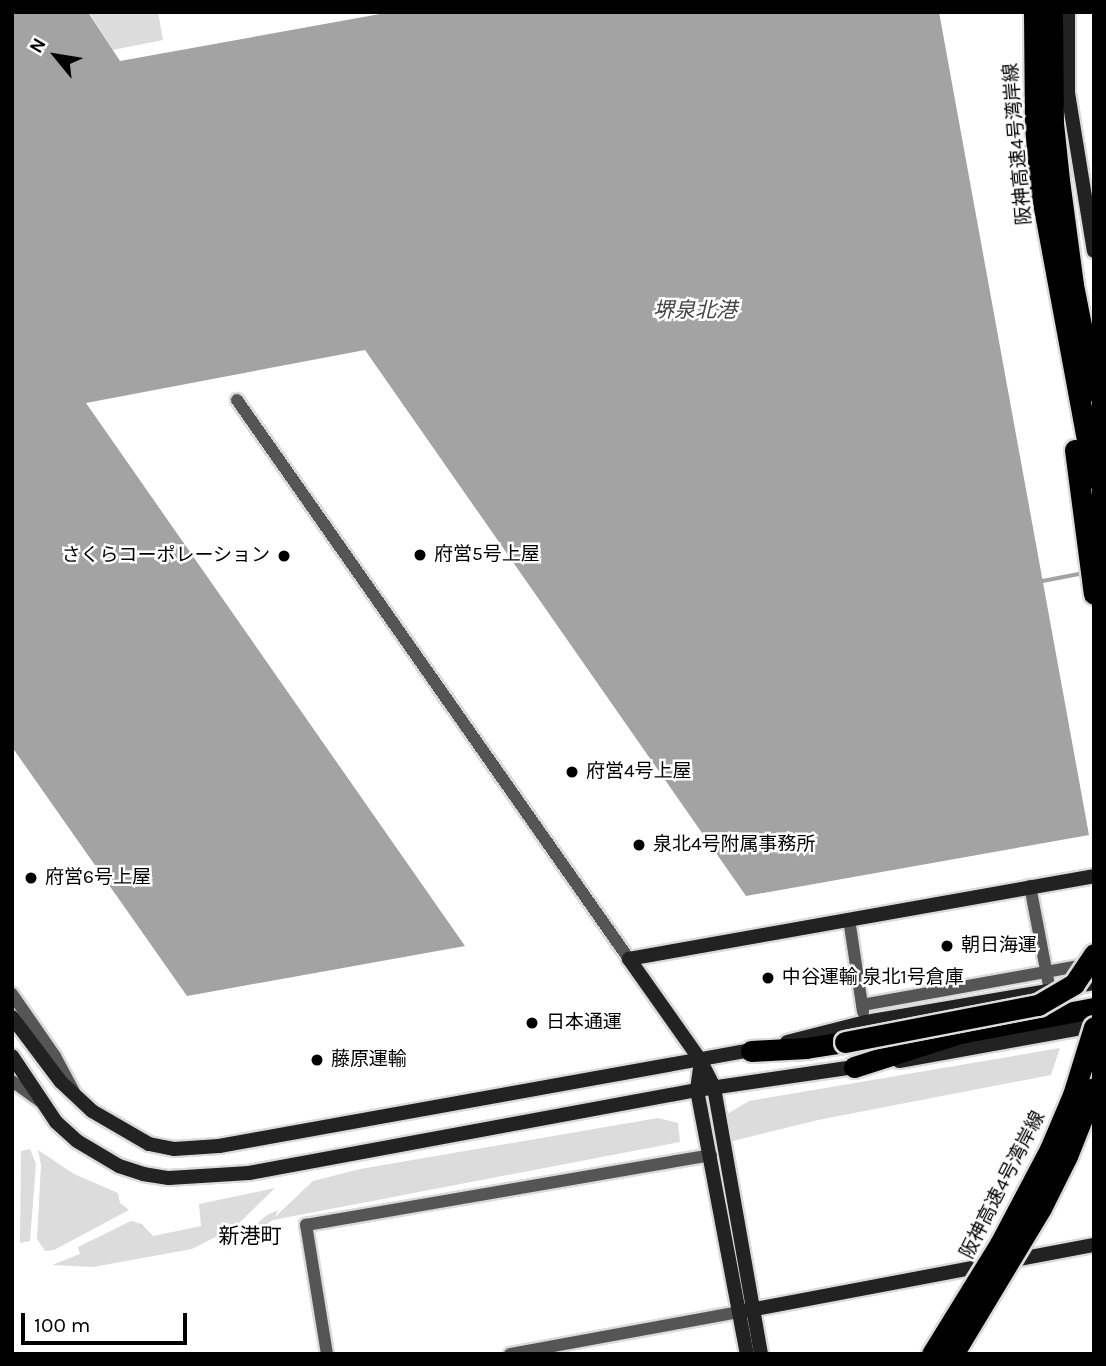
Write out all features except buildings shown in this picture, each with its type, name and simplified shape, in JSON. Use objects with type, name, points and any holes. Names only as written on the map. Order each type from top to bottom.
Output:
[{"type":"highway","name":"阪神高速4号湾岸線","points":[[1034,12],[1035,125],[1040,186],[1094,478]]},
{"type":"highway","name":"阪神高速4号湾岸線","points":[[1052,12],[1054,122],[1073,285],[1094,391]]},
{"type":"highway","points":[[1040,186],[1050,296],[1094,594]]},
{"type":"highway","points":[[1073,285],[1094,356]]},
{"type":"highway","points":[[751,1051],[806,1048],[845,1042],[1038,1006],[1074,984],[1094,954]]},
{"type":"highway","points":[[854,1067],[960,1033],[1094,1008]]},
{"type":"highway","name":"阪神高速4号湾岸線","points":[[932,1354],[1000,1244],[1038,1173],[1073,1095],[1094,1027]]},
{"type":"highway","points":[[953,1354],[1041,1208],[1067,1156],[1094,1088]]},
{"type":"street","points":[[1068,12],[1068,93],[1094,251]]},
{"type":"street","points":[[237,400],[701,1060],[714,1087],[746,1310],[747,1354]]},
{"type":"street","points":[[629,959],[1094,876]]},
{"type":"street","points":[[1030,886],[1050,991]]},
{"type":"street","points":[[849,919],[866,1023]]},
{"type":"street","points":[[862,1005],[1094,963]]},
{"type":"street","points":[[12,1017],[61,1082],[79,1100],[127,1134],[149,1144],[174,1149],[219,1146],[751,1051],[866,1023],[1094,983]]},
{"type":"street","points":[[12,994],[55,1056],[79,1100]]},
{"type":"street","points":[[12,1056],[56,1122],[99,1155],[143,1174],[169,1178],[249,1173],[714,1087],[927,1057],[1094,1027]]},
{"type":"street","points":[[701,1060],[697,1090],[746,1310],[761,1354]]},
{"type":"street","points":[[12,1081],[43,1104]]},
{"type":"street","points":[[327,1354],[306,1225],[711,1155]]},
{"type":"street","points":[[510,1354],[1094,1245]]},
{"type":"shaded area","points":[[89,12],[158,12],[163,40],[113,50]]},
{"type":"shaded area","points":[[1060,1048],[1051,1075],[818,1120],[733,1141],[727,1114],[749,1101]]},
{"type":"shaded area","points":[[658,1118],[678,1123],[680,1142],[273,1220],[226,1250],[267,1215],[278,1210],[275,1217],[313,1181],[360,1169]]},
{"type":"shaded area","points":[[30,1149],[36,1164],[30,1241],[20,1243],[21,1151]]},
{"type":"shaded area","points":[[38,1150],[74,1174],[118,1193],[120,1203],[129,1210],[54,1250],[45,1251],[37,1239],[41,1165]]},
{"type":"shaded area","points":[[275,1188],[235,1227],[192,1249],[93,1267],[52,1265],[80,1254],[78,1247],[131,1221],[142,1224],[153,1236],[201,1226],[199,1204]]},
{"type":"water","name":"堺泉北港","points":[[12,12],[88,12],[120,61],[391,12],[939,12],[1089,835],[746,896],[365,350],[86,403],[465,946],[187,996],[12,747]]},
{"type":"waterway","points":[[1039,579],[1043,581],[1078,574]]},
{"type":"place","name":"府営5号上屋","points":[[420,555]]},
{"type":"place","name":"さくらコーポレーション","points":[[284,556]]},
{"type":"place","name":"府営4号上屋","points":[[572,772]]},
{"type":"place","name":"泉北4号附属事務所","points":[[639,845]]},
{"type":"place","name":"府営6号上屋","points":[[31,878]]},
{"type":"place","name":"朝日海運","points":[[947,946]]},
{"type":"place","name":"中谷運輸 泉北1号倉庫","points":[[768,978]]},
{"type":"place","name":"日本通運","points":[[532,1023]]},
{"type":"place","name":"藤原運輸","points":[[317,1060]]},
{"type":"district","name":"新港町","points":[[250,1236]]}]
